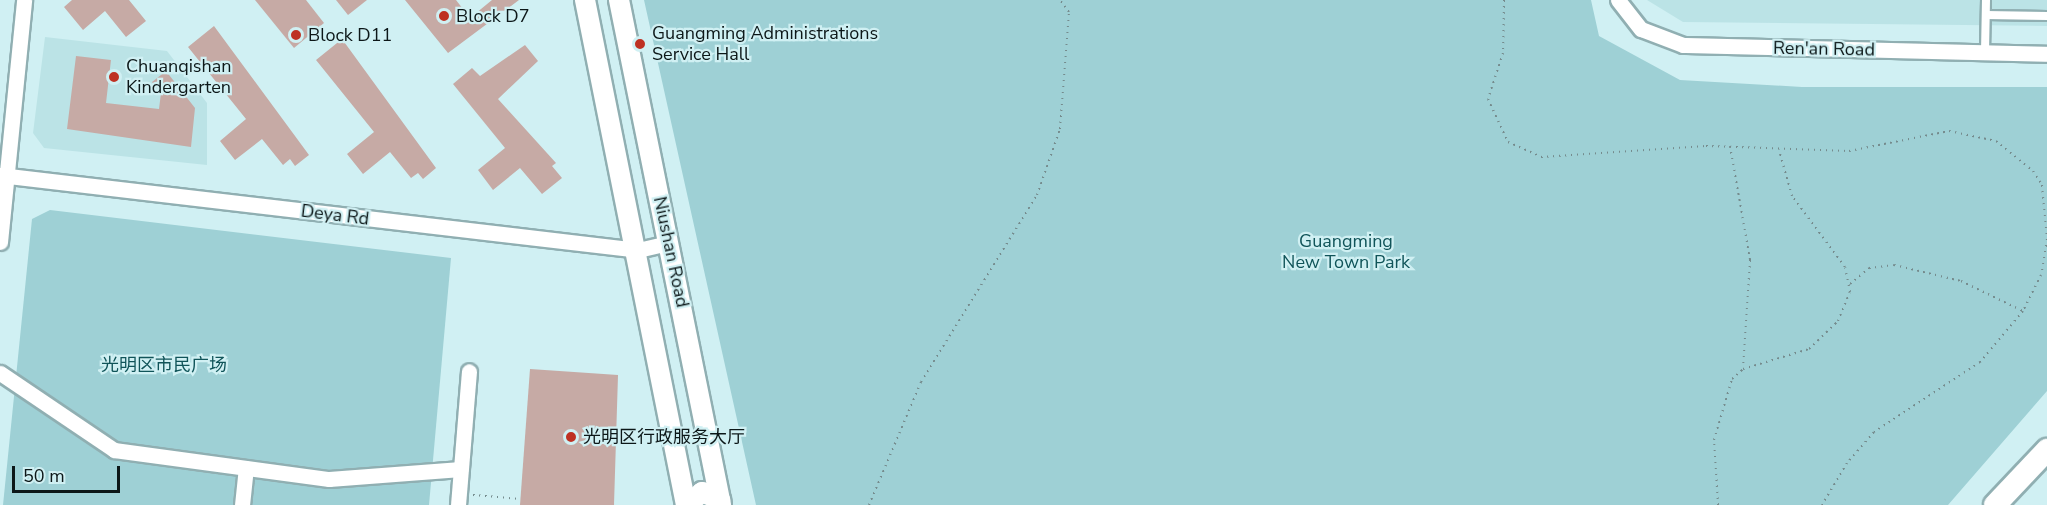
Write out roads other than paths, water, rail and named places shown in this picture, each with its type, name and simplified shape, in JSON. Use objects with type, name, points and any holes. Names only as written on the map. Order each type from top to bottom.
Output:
[{"type":"main road","points":[[1995,505],[2047,450]]},
{"type":"street","points":[[0,242],[3,176],[24,0]]},
{"type":"street","name":"Niushan Road","points":[[585,0],[638,250],[687,505]]},
{"type":"street","name":"Niushan Road","points":[[619,0],[720,502]]},
{"type":"street","name":"Ren'an Road","points":[[1618,0],[1641,29],[1683,45],[2047,54]]},
{"type":"street","name":"Deya Rd","points":[[3,176],[638,250],[669,243]]},
{"type":"street","points":[[458,500],[469,371]]},
{"type":"street","points":[[0,373],[114,450],[329,479],[461,469]]},
{"type":"street","points":[[242,505],[246,468]]},
{"type":"street","points":[[687,505],[702,492],[720,502]]},
{"type":"lane","points":[[1985,52],[1986,0]]},
{"type":"lane","points":[[1986,15],[2047,16]]},
{"type":"place","name":"Block D7","points":[[444,16]]},
{"type":"place","name":"Block D11","points":[[296,35]]},
{"type":"place","name":"Guangming Administrations Service Hall","points":[[640,44]]},
{"type":"place","name":"Chuanqishan Kindergarten","points":[[114,77]]},
{"type":"place","name":"光明区行政服务大厅","points":[[571,437]]},
{"type":"park label","name":"Guangming New Town Park","points":[[1346,252]]},
{"type":"park label","name":"光明区市民广场","points":[[164,365]]}]
